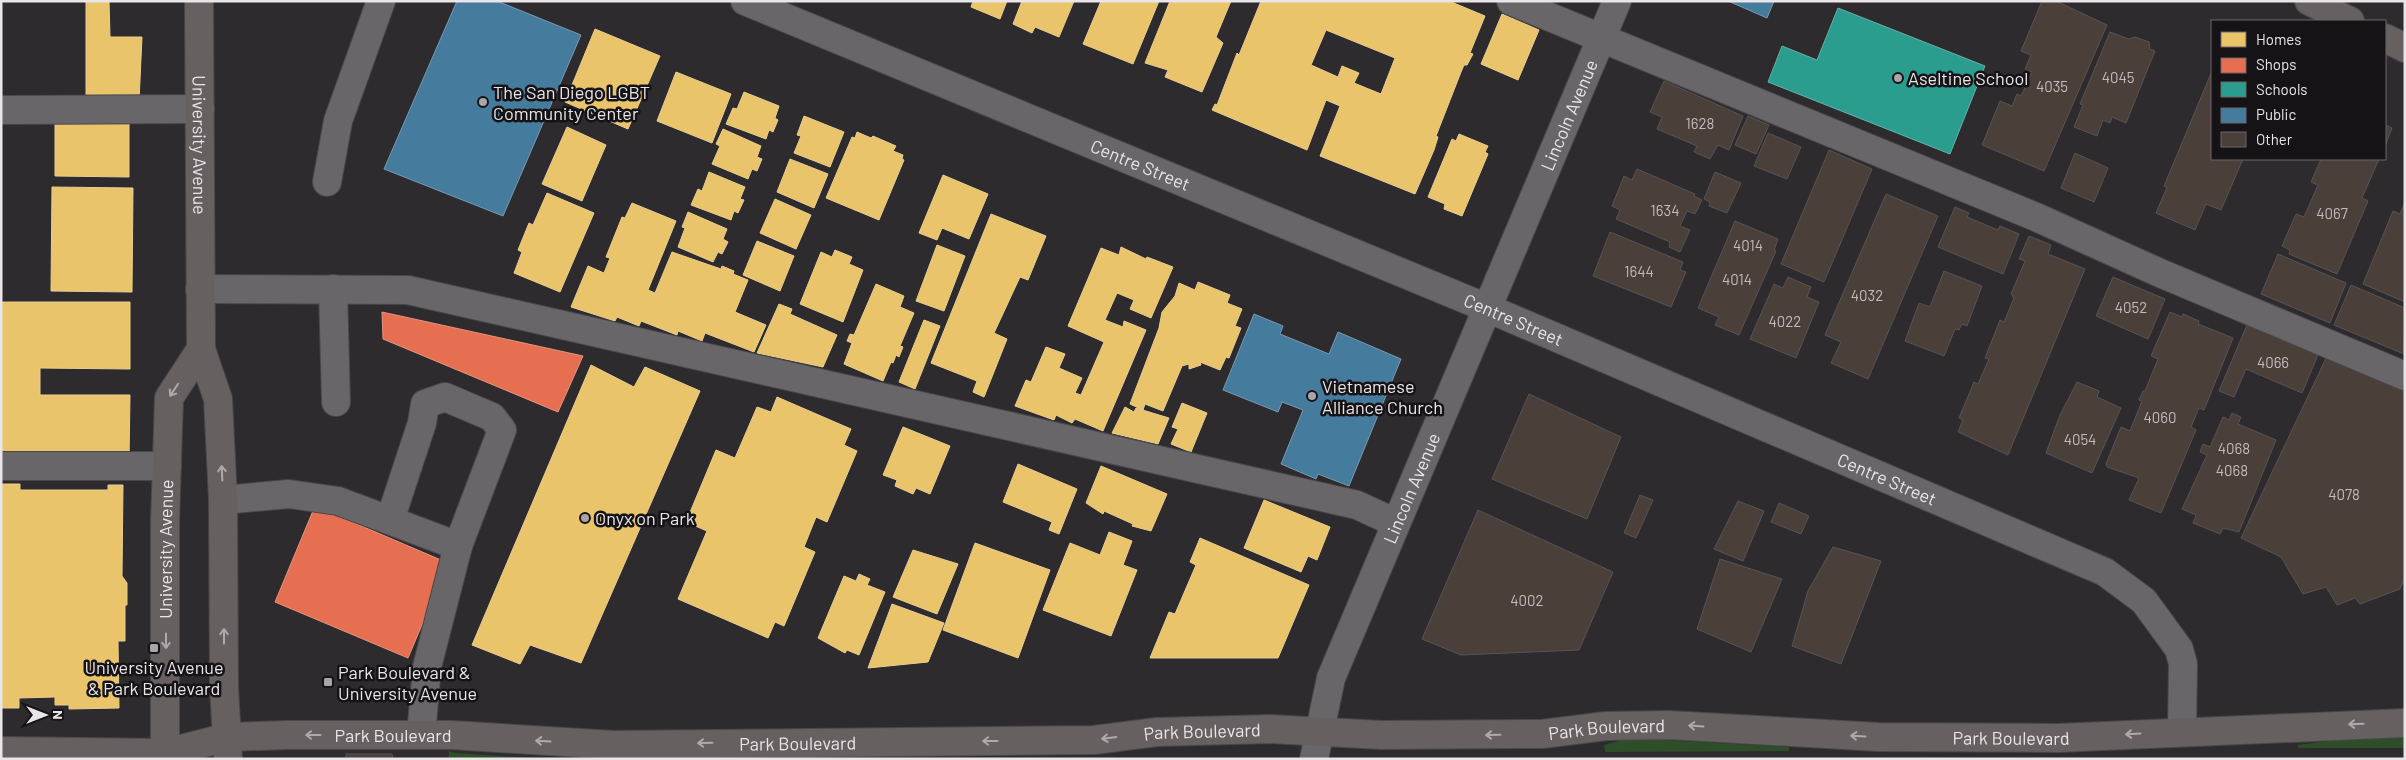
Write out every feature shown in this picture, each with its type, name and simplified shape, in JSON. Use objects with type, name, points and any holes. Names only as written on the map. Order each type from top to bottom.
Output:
[{"type":"main road","name":"University Avenue","points":[[199,1],[201,350],[218,399],[223,500],[224,687],[228,748]]},
{"type":"main road","points":[[2310,1],[2348,20]]},
{"type":"main road","points":[[2386,38],[2405,48]]},
{"type":"main road","name":"University Avenue","points":[[173,757],[167,466],[169,398],[201,350]]},
{"type":"main road","name":"Park Boulevard","points":[[1,751],[173,757],[228,748],[421,735],[613,744],[1094,740],[1157,732],[1270,729],[1317,746],[1422,736],[1542,734],[1606,726],[1669,724],[1907,737],[2058,738],[2182,731],[2405,723]]},
{"type":"main road","points":[[200,759],[228,748]]},
{"type":"street","points":[[327,182],[338,121],[381,1]]},
{"type":"street","name":"Centre Street","points":[[745,1],[1486,308],[2105,572],[2144,601],[2179,649],[2183,664],[2182,731]]},
{"type":"street","points":[[1511,1],[2036,217],[2169,276],[2405,376]]},
{"type":"street","name":"Lincoln Avenue","points":[[1317,746],[1332,678],[1486,308],[1617,1]]},
{"type":"street","points":[[1,110],[200,109]]},
{"type":"street","points":[[200,289],[408,290],[1357,505],[1396,522]]},
{"type":"street","points":[[333,289],[336,402]]},
{"type":"street","points":[[390,520],[422,423],[425,404],[445,397],[492,417],[502,430],[458,546],[427,667],[421,735]]},
{"type":"street","points":[[1,466],[167,466]]},
{"type":"street","points":[[223,500],[289,494],[338,501],[458,546]]},
{"type":"green space","points":[[2358,737],[2405,737],[2405,748],[2298,748],[2298,745]]},
{"type":"green space","points":[[1629,738],[1789,747],[1789,751],[1605,752],[1604,745]]},
{"type":"green space","points":[[449,751],[455,753],[546,759],[449,759]]},
{"type":"building: Homes","points":[[86,1],[109,1],[110,37],[142,37],[139,101],[86,102]]},
{"type":"building: Homes","points":[[973,1],[1007,1],[1000,19],[971,7]]},
{"type":"building: Homes","points":[[1022,1],[1074,1],[1059,37],[1035,27],[1032,33],[1013,24]]},
{"type":"building: Homes","points":[[1101,1],[1159,1],[1133,64],[1083,44]]},
{"type":"building: Homes","points":[[1170,1],[1231,1],[1216,37],[1223,43],[1202,92],[1165,77],[1168,70],[1145,63]]},
{"type":"building: Homes","points":[[1261,1],[1449,1],[1485,16],[1470,53],[1473,54],[1461,72],[1436,136],[1438,137],[1434,150],[1415,194],[1320,156],[1340,106],[1326,100],[1307,150],[1212,110],[1215,104],[1217,105],[1237,53],[1239,55]],"holes":[[[1326,30],[1395,58],[1381,94],[1354,83],[1359,73],[1342,66],[1338,77],[1311,65]]]},
{"type":"building: Homes","points":[[1502,14],[1539,30],[1518,80],[1481,64]]},
{"type":"building: Homes","points":[[595,29],[660,56],[628,129],[565,102]]},
{"type":"building: Homes","points":[[676,72],[731,94],[712,143],[657,121]]},
{"type":"building: Homes","points":[[744,92],[779,106],[775,118],[778,120],[773,132],[769,130],[766,139],[726,124],[733,108],[737,109]]},
{"type":"building: Homes","points":[[55,114],[129,114],[129,177],[55,176]]},
{"type":"building: Homes","points":[[804,116],[844,132],[830,167],[794,153],[801,136],[797,135]]},
{"type":"building: Homes","points":[[567,127],[606,145],[582,201],[542,184]]},
{"type":"building: Homes","points":[[723,129],[761,146],[757,157],[762,159],[757,171],[752,169],[748,179],[712,164],[720,146],[716,144]]},
{"type":"building: Homes","points":[[857,132],[871,138],[873,136],[896,146],[893,151],[903,155],[902,159],[904,160],[879,220],[826,198],[852,137],[855,138]]},
{"type":"building: Homes","points":[[1459,134],[1488,146],[1485,152],[1488,154],[1462,216],[1444,209],[1445,204],[1428,197],[1452,139],[1456,141]]},
{"type":"building: Homes","points":[[790,159],[828,174],[814,208],[777,192]]},
{"type":"building: Homes","points":[[709,172],[745,187],[740,199],[744,200],[738,213],[734,211],[731,220],[691,205],[698,189],[702,191]]},
{"type":"building: Homes","points":[[943,175],[988,194],[969,239],[942,228],[937,240],[919,233]]},
{"type":"building: Homes","points":[[52,187],[133,188],[132,292],[51,291]]},
{"type":"building: Homes","points":[[547,193],[594,213],[560,292],[514,273],[522,252],[518,250],[529,223],[533,225]]},
{"type":"building: Homes","points":[[775,199],[811,215],[796,249],[760,233]]},
{"type":"building: Homes","points":[[632,203],[676,221],[648,290],[655,293],[672,252],[721,269],[722,266],[734,271],[733,274],[748,280],[735,312],[766,325],[754,352],[705,333],[702,341],[678,331],[677,335],[641,321],[639,326],[617,317],[615,321],[571,307],[588,266],[604,273],[610,258],[606,257],[622,217],[625,218]]},
{"type":"building: Homes","points":[[688,212],[727,229],[723,239],[728,242],[722,254],[718,252],[713,262],[678,247],[685,228],[682,227]]},
{"type":"building: Homes","points":[[991,214],[1046,236],[1028,280],[1020,277],[994,333],[1007,339],[984,397],[973,392],[977,381],[931,363]]},
{"type":"building: Homes","points":[[757,241],[794,256],[780,291],[743,275]]},
{"type":"building: Homes","points":[[937,245],[965,256],[944,311],[916,301]]},
{"type":"building: Homes","points":[[1121,247],[1146,259],[1147,257],[1173,267],[1151,318],[1130,309],[1134,300],[1117,293],[1105,320],[1123,327],[1124,321],[1146,330],[1103,431],[1075,419],[1072,423],[1056,415],[1054,420],[1015,406],[1026,380],[1031,382],[1046,347],[1065,354],[1059,368],[1082,378],[1075,393],[1081,395],[1104,342],[1068,326],[1101,248],[1119,255]]},
{"type":"building: Homes","points":[[835,250],[852,257],[849,264],[863,270],[843,322],[800,304],[821,252],[832,257]]},
{"type":"building: Homes","points":[[1198,282],[1230,295],[1227,303],[1242,309],[1235,326],[1241,328],[1229,358],[1226,357],[1220,370],[1200,362],[1201,365],[1189,369],[1189,364],[1182,366],[1163,411],[1145,404],[1143,410],[1130,404],[1159,328],[1162,312],[1175,296],[1179,283],[1195,290]]},
{"type":"building: Homes","points":[[876,284],[904,296],[900,307],[914,313],[900,346],[903,347],[899,357],[896,355],[893,363],[891,362],[883,381],[844,364],[852,343],[847,341],[850,334],[854,335]]},
{"type":"building: Homes","points":[[1,302],[130,302],[130,369],[40,368],[40,395],[130,395],[129,459],[1,459]]},
{"type":"building: Homes","points":[[779,304],[792,309],[790,314],[837,335],[823,367],[757,353]]},
{"type":"building: Homes","points":[[924,320],[940,326],[915,389],[899,382]]},
{"type":"building: Homes","name":"Onyx on Park","points":[[591,365],[634,387],[645,367],[700,391],[581,663],[530,645],[520,664],[472,645]]},
{"type":"building: Homes","points":[[777,397],[851,429],[844,445],[857,451],[827,522],[816,517],[804,547],[815,552],[784,626],[775,622],[768,638],[678,599],[707,531],[686,522],[716,450],[735,458],[757,407],[771,412]]},
{"type":"building: Homes","points":[[1182,403],[1207,413],[1191,452],[1171,444],[1178,429],[1172,427]]},
{"type":"building: Homes","points":[[1125,407],[1134,412],[1136,408],[1169,418],[1158,444],[1112,433]]},
{"type":"building: Homes","points":[[903,427],[950,446],[930,494],[916,488],[913,494],[895,486],[897,480],[883,475]]},
{"type":"building: Homes","points":[[1018,464],[1077,489],[1059,534],[1049,530],[1052,522],[1003,502]]},
{"type":"building: Homes","points":[[1101,466],[1167,494],[1151,531],[1132,526],[1133,524],[1104,511],[1103,514],[1086,503]]},
{"type":"building: Homes","points":[[1,484],[20,484],[20,490],[108,490],[108,485],[123,485],[122,576],[127,583],[127,605],[125,605],[125,641],[118,641],[119,708],[69,709],[69,705],[55,705],[55,697],[19,698],[19,708],[1,708]]},
{"type":"building: Homes","points":[[1264,500],[1330,527],[1317,560],[1308,556],[1301,572],[1244,548]]},
{"type":"building: Homes","points":[[1109,532],[1132,541],[1123,565],[1137,570],[1111,636],[1043,610],[1070,543],[1100,555]]},
{"type":"building: Homes","points":[[1200,538],[1309,585],[1278,658],[1150,658],[1169,612],[1175,614],[1196,565],[1190,562]]},
{"type":"building: Homes","points":[[975,543],[1050,570],[1018,658],[943,630]]},
{"type":"building: Homes","points":[[913,550],[958,564],[937,614],[893,597]]},
{"type":"building: Homes","points":[[859,574],[870,579],[867,585],[885,592],[859,655],[847,650],[845,653],[818,638],[844,576],[856,581]]},
{"type":"building: Homes","points":[[892,604],[944,623],[928,662],[868,668]]},
{"type":"building: Shops","points":[[382,312],[583,356],[558,412],[383,339]]},
{"type":"building: Shops","points":[[315,506],[448,563],[408,658],[275,602]]},
{"type":"building: Schools","points":[[1838,8],[1985,66],[1950,154],[1768,82],[1782,46],[1817,60]]},
{"type":"building: Public","name":"The San Diego LGBT Community Center","points":[[457,1],[497,1],[581,35],[503,216],[384,169]]},
{"type":"building: Public","points":[[1728,1],[1774,1],[1767,18]]},
{"type":"building: Public","name":"Vietnamese Alliance Church","points":[[1254,314],[1283,326],[1280,334],[1329,354],[1338,332],[1401,359],[1349,486],[1318,474],[1316,479],[1281,464],[1303,410],[1282,402],[1278,412],[1223,390]]},
{"type":"building: Other","points":[[2042,1],[2056,1],[2107,25],[2044,171],[1982,145],[2000,101],[2012,106],[2017,94],[2021,96],[2032,72],[2025,69],[2031,55],[2021,51]]},
{"type":"building: Other","points":[[2110,32],[2129,39],[2135,37],[2149,42],[2150,49],[2155,51],[2126,123],[2112,117],[2110,123],[2103,120],[2097,136],[2074,127],[2083,105],[2080,104]]},
{"type":"building: Other","points":[[2211,73],[2211,160],[2243,160],[2221,210],[2206,204],[2195,230],[2156,213],[2167,187],[2164,186]]},
{"type":"building: Other","points":[[1664,81],[1743,116],[1729,150],[1718,145],[1710,159],[1694,152],[1697,146],[1657,129],[1662,117],[1650,112]]},
{"type":"building: Other","points":[[1748,116],[1769,125],[1756,154],[1735,145]]},
{"type":"building: Other","points":[[2386,125],[2392,128],[2386,143]]},
{"type":"building: Other","points":[[1768,133],[1801,147],[1787,179],[1754,166]]},
{"type":"building: Other","points":[[1829,150],[1872,169],[1824,282],[1781,264]]},
{"type":"building: Other","points":[[2075,153],[2108,168],[2094,202],[2061,188]]},
{"type":"building: Other","points":[[2321,160],[2379,160],[2362,198],[2368,201],[2337,274],[2289,254],[2290,250],[2282,246],[2296,214],[2304,217],[2318,185],[2311,182]]},
{"type":"building: Other","points":[[1637,169],[1695,194],[1694,196],[1702,200],[1695,214],[1687,211],[1680,226],[1690,230],[1680,252],[1669,247],[1670,242],[1616,219],[1620,210],[1612,206],[1624,176],[1632,180]]},
{"type":"building: Other","points":[[1715,172],[1741,183],[1727,213],[1709,206],[1710,202],[1704,199]]},
{"type":"building: Other","points":[[1886,194],[1938,216],[1868,379],[1831,363],[1841,342],[1825,335]]},
{"type":"building: Other","points":[[2405,202],[2405,302],[2363,284],[2393,211],[2400,214]]},
{"type":"building: Other","points":[[1955,207],[1969,213],[1967,217],[1998,230],[2000,226],[2019,234],[2003,274],[1938,247]]},
{"type":"building: Other","points":[[1735,221],[1778,239],[1774,250],[1776,251],[1739,335],[1715,325],[1719,317],[1698,308]]},
{"type":"building: Other","points":[[1610,232],[1683,262],[1680,270],[1686,272],[1671,307],[1593,276]]},
{"type":"building: Other","points":[[2029,236],[2051,245],[2048,254],[2085,269],[2008,455],[1958,432],[1963,420],[1959,418],[1974,382],[1978,384],[1989,359],[1985,358],[2000,320],[2004,322],[2014,298],[2011,294],[2025,261],[2019,259]]},
{"type":"building: Other","points":[[2278,254],[2346,283],[2330,323],[2261,294]]},
{"type":"building: Other","points":[[1944,271],[1982,286],[1967,326],[1962,324],[1959,330],[1955,329],[1944,356],[1905,341],[1919,303],[1930,307]]},
{"type":"building: Other","points":[[1788,277],[1811,287],[1807,297],[1819,302],[1796,358],[1750,339],[1774,284],[1783,288]]},
{"type":"building: Other","points":[[2113,277],[2165,299],[2148,339],[2096,316]]},
{"type":"building: Other","points":[[2351,285],[2405,308],[2404,354],[2334,325]]},
{"type":"building: Other","points":[[2170,312],[2182,317],[2183,314],[2199,321],[2198,324],[2233,338],[2204,410],[2199,408],[2191,427],[2196,430],[2161,513],[2129,500],[2139,478],[2107,467],[2106,464],[2121,427],[2130,431],[2142,401],[2139,400],[2143,391],[2145,391],[2158,359],[2151,356]]},
{"type":"building: Other","points":[[2247,325],[2318,355],[2302,393],[2246,369],[2234,397],[2219,391]]},
{"type":"building: Other","points":[[2327,356],[2405,391],[2405,577],[2400,589],[2360,604],[2355,598],[2337,605],[2326,587],[2303,594],[2281,557],[2241,538]]},
{"type":"building: Other","points":[[2077,382],[2099,391],[2097,397],[2121,408],[2092,473],[2046,453],[2060,415]]},
{"type":"building: Other","points":[[1529,394],[1621,437],[1587,519],[1492,479]]},
{"type":"building: Other","points":[[2232,413],[2241,417],[2238,424],[2276,440],[2239,532],[2223,528],[2220,534],[2193,523],[2196,515],[2182,509],[2207,455],[2200,452],[2203,444],[2210,447],[2223,417],[2229,420]]},
{"type":"building: Other","points":[[1640,495],[1653,500],[1636,538],[1624,533]]},
{"type":"building: Other","points":[[1738,501],[1764,511],[1743,561],[1714,549]]},
{"type":"building: Other","points":[[1779,503],[1809,516],[1801,534],[1771,522]]},
{"type":"building: Other","points":[[1478,510],[1613,572],[1579,650],[1461,655],[1422,639]]},
{"type":"building: Other","points":[[1833,547],[1881,561],[1841,664],[1792,646],[1808,591]]},
{"type":"building: Other","points":[[1720,559],[1782,579],[1751,652],[1697,629]]},
{"type":"building: Other","points":[[346,754],[392,754],[393,759],[346,759]]},
{"type":"place","name":"Aseltine School","points":[[1898,78]]},
{"type":"place","name":"The San Diego LGBT Community Center","points":[[483,102]]},
{"type":"place","name":"Vietnamese Alliance Church","points":[[1312,396]]},
{"type":"place","name":"Onyx on Park","points":[[585,518]]},
{"type":"place","name":"University Avenue & Park Boulevard","points":[[154,648]]},
{"type":"place","name":"Park Boulevard & University Avenue","points":[[328,682]]}]
